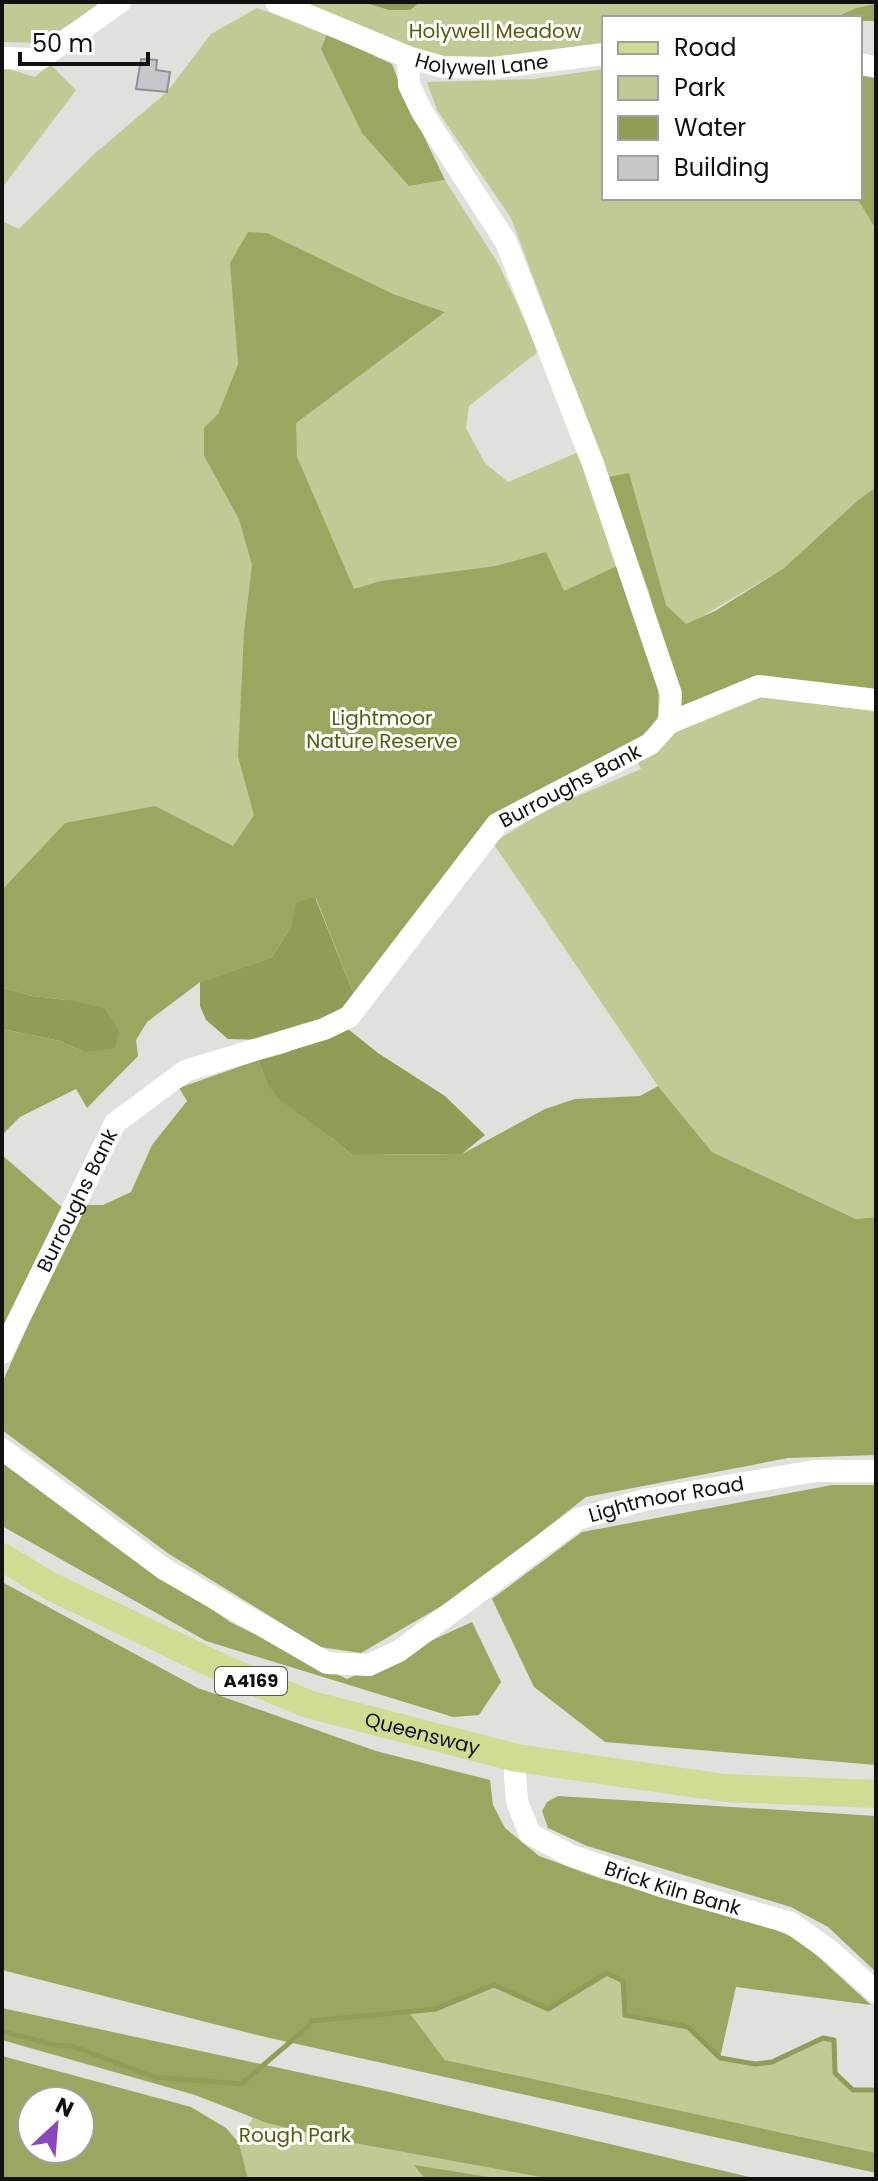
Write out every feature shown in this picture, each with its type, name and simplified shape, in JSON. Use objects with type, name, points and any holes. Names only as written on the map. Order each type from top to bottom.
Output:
[{"type":"main road","name":"Queensway","points":[[2,1557],[63,1593],[226,1670],[308,1704],[517,1758],[725,1788],[876,1794]]},
{"type":"street","points":[[2,58],[40,59],[120,2]]},
{"type":"street","name":"Holywell Lane","points":[[276,2],[408,57],[443,67],[492,68],[602,54]]},
{"type":"street","points":[[408,57],[409,85],[422,112],[506,242],[592,461],[671,694],[669,723]]},
{"type":"street","name":"Burroughs Bank","points":[[2,1353],[115,1123],[185,1071],[324,1029],[349,1017],[497,824],[650,744],[669,723],[759,686],[876,700]]},
{"type":"street","name":"Lightmoor Road","points":[[2,1449],[164,1569],[327,1663],[369,1665],[399,1651],[578,1519],[644,1500],[815,1471],[876,1471]]},
{"type":"street","name":"Brick Kiln Bank","points":[[517,1758],[517,1802],[530,1834],[572,1856],[664,1887],[791,1923],[830,1951],[876,1992]]},
{"type":"green space","points":[[2,2],[106,2],[39,43],[2,42]]},
{"type":"green space","name":"Holywell Meadow","points":[[301,2],[876,2],[838,16],[602,16],[602,52],[442,62]]},
{"type":"green space","points":[[876,4],[876,21],[862,21],[862,16],[838,16]]},
{"type":"green space","points":[[257,8],[327,34],[409,186],[445,180],[499,265],[539,351],[469,406],[466,428],[485,463],[508,482],[581,451],[604,466],[511,218],[437,110],[427,82],[534,79],[602,69],[602,200],[862,200],[876,73],[876,487],[784,568],[691,623],[841,707],[876,711],[876,1217],[856,1219],[712,1152],[658,1086],[493,843],[550,808],[641,769],[630,746],[297,902],[271,958],[200,982],[147,1022],[136,1040],[138,1056],[104,1008],[2,987],[2,221],[19,229],[93,155],[167,92],[211,34]],"holes":[[[393,294],[445,312],[219,412],[238,364],[236,326]]]},
{"type":"green space","points":[[327,34],[392,64],[445,180],[409,186],[362,133],[321,49]]},
{"type":"green space","points":[[50,64],[76,90],[2,188],[2,67],[35,77]]},
{"type":"green space","points":[[862,71],[876,73],[875,228],[858,200],[862,200]]},
{"type":"green space","name":"Lightmoor Nature Reserve","points":[[248,232],[267,233],[393,294],[445,312],[296,423],[297,457],[354,589],[381,581],[496,566],[546,552],[564,591],[621,564],[658,683],[658,716],[648,731],[630,746],[496,814],[355,997],[316,898],[291,927],[271,958],[200,982],[147,1022],[136,1040],[138,1056],[87,1108],[76,1089],[20,1117],[2,1135],[2,1029],[60,1041],[84,1052],[68,1000],[32,996],[2,987],[2,890],[65,823],[155,806],[233,846],[254,815],[238,757],[244,632],[252,565],[239,519],[204,456],[204,428],[218,414],[238,364],[230,263]]},
{"type":"green space","points":[[629,473],[666,605],[686,624],[715,611],[784,568],[876,487],[876,692],[755,680],[681,710],[649,592],[608,477]]},
{"type":"green space","points":[[258,1060],[267,1083],[352,1155],[462,1154],[545,1109],[575,1099],[640,1096],[658,1086],[712,1152],[856,1219],[876,1217],[876,1455],[788,1458],[586,1497],[462,1594],[361,1653],[320,1647],[169,1554],[2,1430],[2,1383],[82,1205],[103,1205],[131,1192],[152,1145],[187,1101],[179,1088]]},
{"type":"green space","points":[[2,1155],[64,1209],[2,1336]]},
{"type":"green space","points":[[2,1461],[230,1622],[347,1679],[472,1622],[501,1682],[479,1715],[453,1717],[206,1641],[2,1526]]},
{"type":"green space","points":[[832,1485],[876,1485],[876,1765],[605,1742],[534,1687],[492,1599],[582,1532]]},
{"type":"green space","points":[[2,1582],[198,1688],[376,1751],[490,1780],[493,1805],[505,1828],[539,1856],[599,1878],[767,1926],[801,1941],[871,2005],[736,1987],[720,2058],[688,2027],[625,2015],[623,1982],[607,1973],[548,2009],[494,1985],[436,2009],[409,2012],[445,2060],[876,2153],[876,2173],[261,2036],[2,1970]]},
{"type":"green space","points":[[558,1796],[876,1816],[876,1972],[828,1927],[791,1907],[587,1846],[548,1828],[542,1811],[547,1802]]},
{"type":"green space","points":[[607,1973],[623,1981],[625,2015],[688,2027],[720,2058],[755,2064],[772,2062],[823,2038],[834,2040],[835,2073],[853,2090],[876,2090],[876,2153],[445,2060],[409,2012],[436,2009],[494,1985],[548,2009]]},
{"type":"green space","points":[[2,2008],[385,2091],[758,2179],[552,2179],[349,2142],[267,2123],[195,2095],[2,2040]]},
{"type":"green space","points":[[2,2056],[191,2107],[226,2128],[239,2143],[248,2179],[2,2179]]},
{"type":"green space","name":"Rough Park","points":[[271,2084],[665,2179],[248,2179],[239,2143]]},
{"type":"green space","points":[[414,2165],[501,2179],[425,2179]]},
{"type":"water","points":[[363,2],[420,2],[410,10],[389,10]]},
{"type":"water","points":[[315,897],[355,997],[344,1011],[261,1040],[228,1039],[206,1020],[200,1006],[200,982],[271,958],[291,927],[297,902]]},
{"type":"water","points":[[2,987],[32,996],[104,1008],[119,1030],[115,1048],[84,1052],[60,1041],[2,1029]]},
{"type":"water","points":[[348,1029],[378,1053],[445,1096],[485,1135],[462,1154],[352,1155],[279,1099],[267,1083],[258,1060]]},
{"type":"building","points":[[141,59],[157,60],[156,70],[170,72],[167,92],[136,89]]},
{"type":"waterway","points":[[311,2021],[436,2009],[494,1985],[548,2009],[607,1973],[623,1981],[625,2015],[688,2027],[720,2058],[755,2064],[772,2062],[823,2038],[834,2040],[835,2073],[853,2090],[876,2090]]},
{"type":"waterway","points":[[2,2031],[53,2045],[72,2046],[154,2077],[241,2084],[309,2026]]}]
